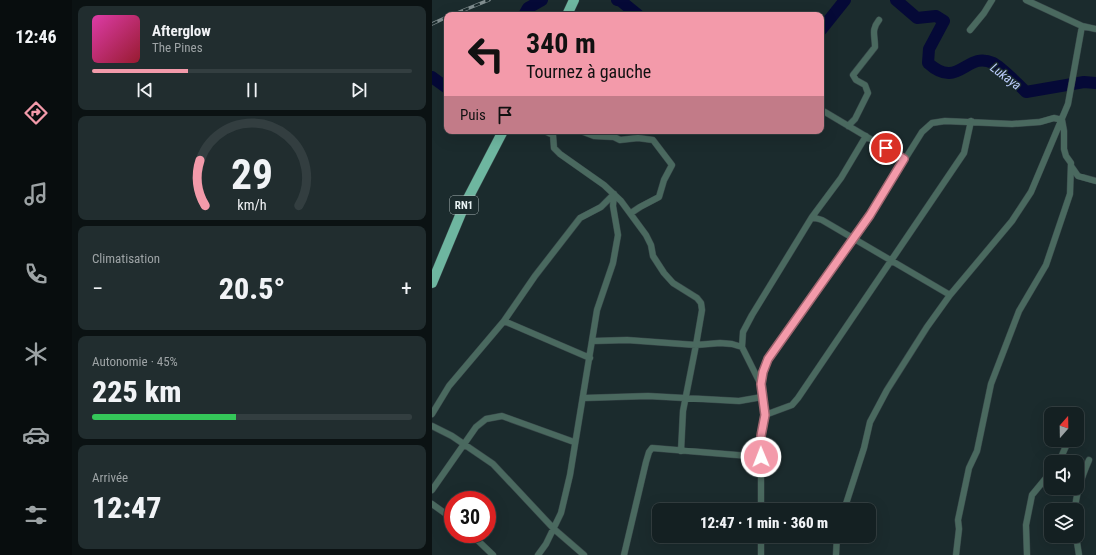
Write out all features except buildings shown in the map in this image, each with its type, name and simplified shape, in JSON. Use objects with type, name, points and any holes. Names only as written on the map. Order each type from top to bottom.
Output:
[{"type":"highway","points":[[568,12],[574,0]]},
{"type":"highway","name":"RN1","points":[[432,283],[464,206],[501,134]]},
{"type":"street","points":[[970,30],[984,13],[992,0]]},
{"type":"street","points":[[1026,0],[1082,26],[1096,29]]},
{"type":"street","points":[[848,126],[855,119],[868,93],[866,85],[856,80],[853,75],[875,47],[872,35],[874,27],[879,20]]},
{"type":"street","points":[[846,503],[864,448],[870,422],[908,357],[950,295],[1012,221],[1031,192],[1062,120],[1072,91],[1082,26]]},
{"type":"street","points":[[826,112],[904,159]]},
{"type":"street","points":[[761,503],[761,436],[765,415],[761,384],[763,372],[768,359],[853,239],[927,126],[938,121],[971,121],[1012,124],[1040,122],[1054,118],[1062,120]]},
{"type":"street","points":[[1062,120],[1064,131],[1064,150],[1071,166],[1078,176],[1096,181]]},
{"type":"street","points":[[765,415],[792,405],[964,153],[971,121]]},
{"type":"street","points":[[551,134],[553,135],[554,148],[560,154],[614,194],[632,213],[646,235],[651,245],[653,256],[664,273],[673,283],[697,298],[701,303],[702,310],[687,397],[683,411],[681,451]]},
{"type":"street","points":[[589,134],[594,136],[614,137],[620,140],[647,138],[653,140],[670,160],[672,165],[671,171],[664,180],[659,197],[632,213]]},
{"type":"street","points":[[761,384],[742,347],[743,332],[812,217],[841,178],[866,136]]},
{"type":"street","points":[[956,555],[959,529],[958,520],[969,468],[977,451],[991,384],[1019,311],[1046,264],[1054,245],[1070,194],[1071,166]]},
{"type":"street","points":[[432,414],[449,386],[504,321],[527,287],[580,218],[601,207],[614,194]]},
{"type":"street","points":[[538,555],[554,529],[561,513],[570,475],[574,442],[584,398],[597,310],[612,263],[618,235],[613,206],[614,194]]},
{"type":"street","points":[[812,217],[822,220],[950,295]]},
{"type":"street","points":[[504,321],[590,358]]},
{"type":"street","points":[[592,341],[627,340],[696,345],[720,343],[742,347]]},
{"type":"street","points":[[584,398],[687,397],[739,401],[762,397]]},
{"type":"street","points":[[432,490],[476,427],[486,419],[502,416],[574,442]]},
{"type":"street","points":[[432,426],[452,436],[493,464],[554,529],[584,555]]},
{"type":"street","points":[[624,555],[649,452],[652,448],[761,457]]},
{"type":"street","points":[[1076,503],[1082,476],[1089,460]]},
{"type":"street","points":[[1027,555],[1026,525],[1031,499],[1032,495],[1044,480]]},
{"type":"street","points":[[432,504],[444,513]]},
{"type":"street","points":[[480,543],[493,555]]},
{"type":"street","points":[[761,543],[761,555]]},
{"type":"street","points":[[836,555],[837,543]]},
{"type":"street","points":[[1077,543],[1079,555]]},
{"type":"waterway","name":"Lukaya","points":[[526,12],[528,8],[542,0]]},
{"type":"waterway","name":"Lukaya","points":[[617,0],[621,1],[634,12]]},
{"type":"waterway","name":"Lukaya","points":[[824,26],[845,0]]},
{"type":"waterway","name":"Lukaya","points":[[896,0],[917,18],[936,16],[944,21],[929,49],[928,63],[939,71],[947,73],[955,72],[976,61],[984,60],[996,65],[1026,92],[1084,82],[1096,83]]},
{"type":"waterway","name":"Lukaya","points":[[432,77],[444,86]]},
{"type":"railway","points":[[459,12],[489,0]]},
{"type":"railway","points":[[432,24],[444,18]]},
{"type":"route","points":[[761,457],[762,425],[765,415],[761,384],[763,372],[768,359],[802,314],[870,215],[904,159],[886,148]]}]
